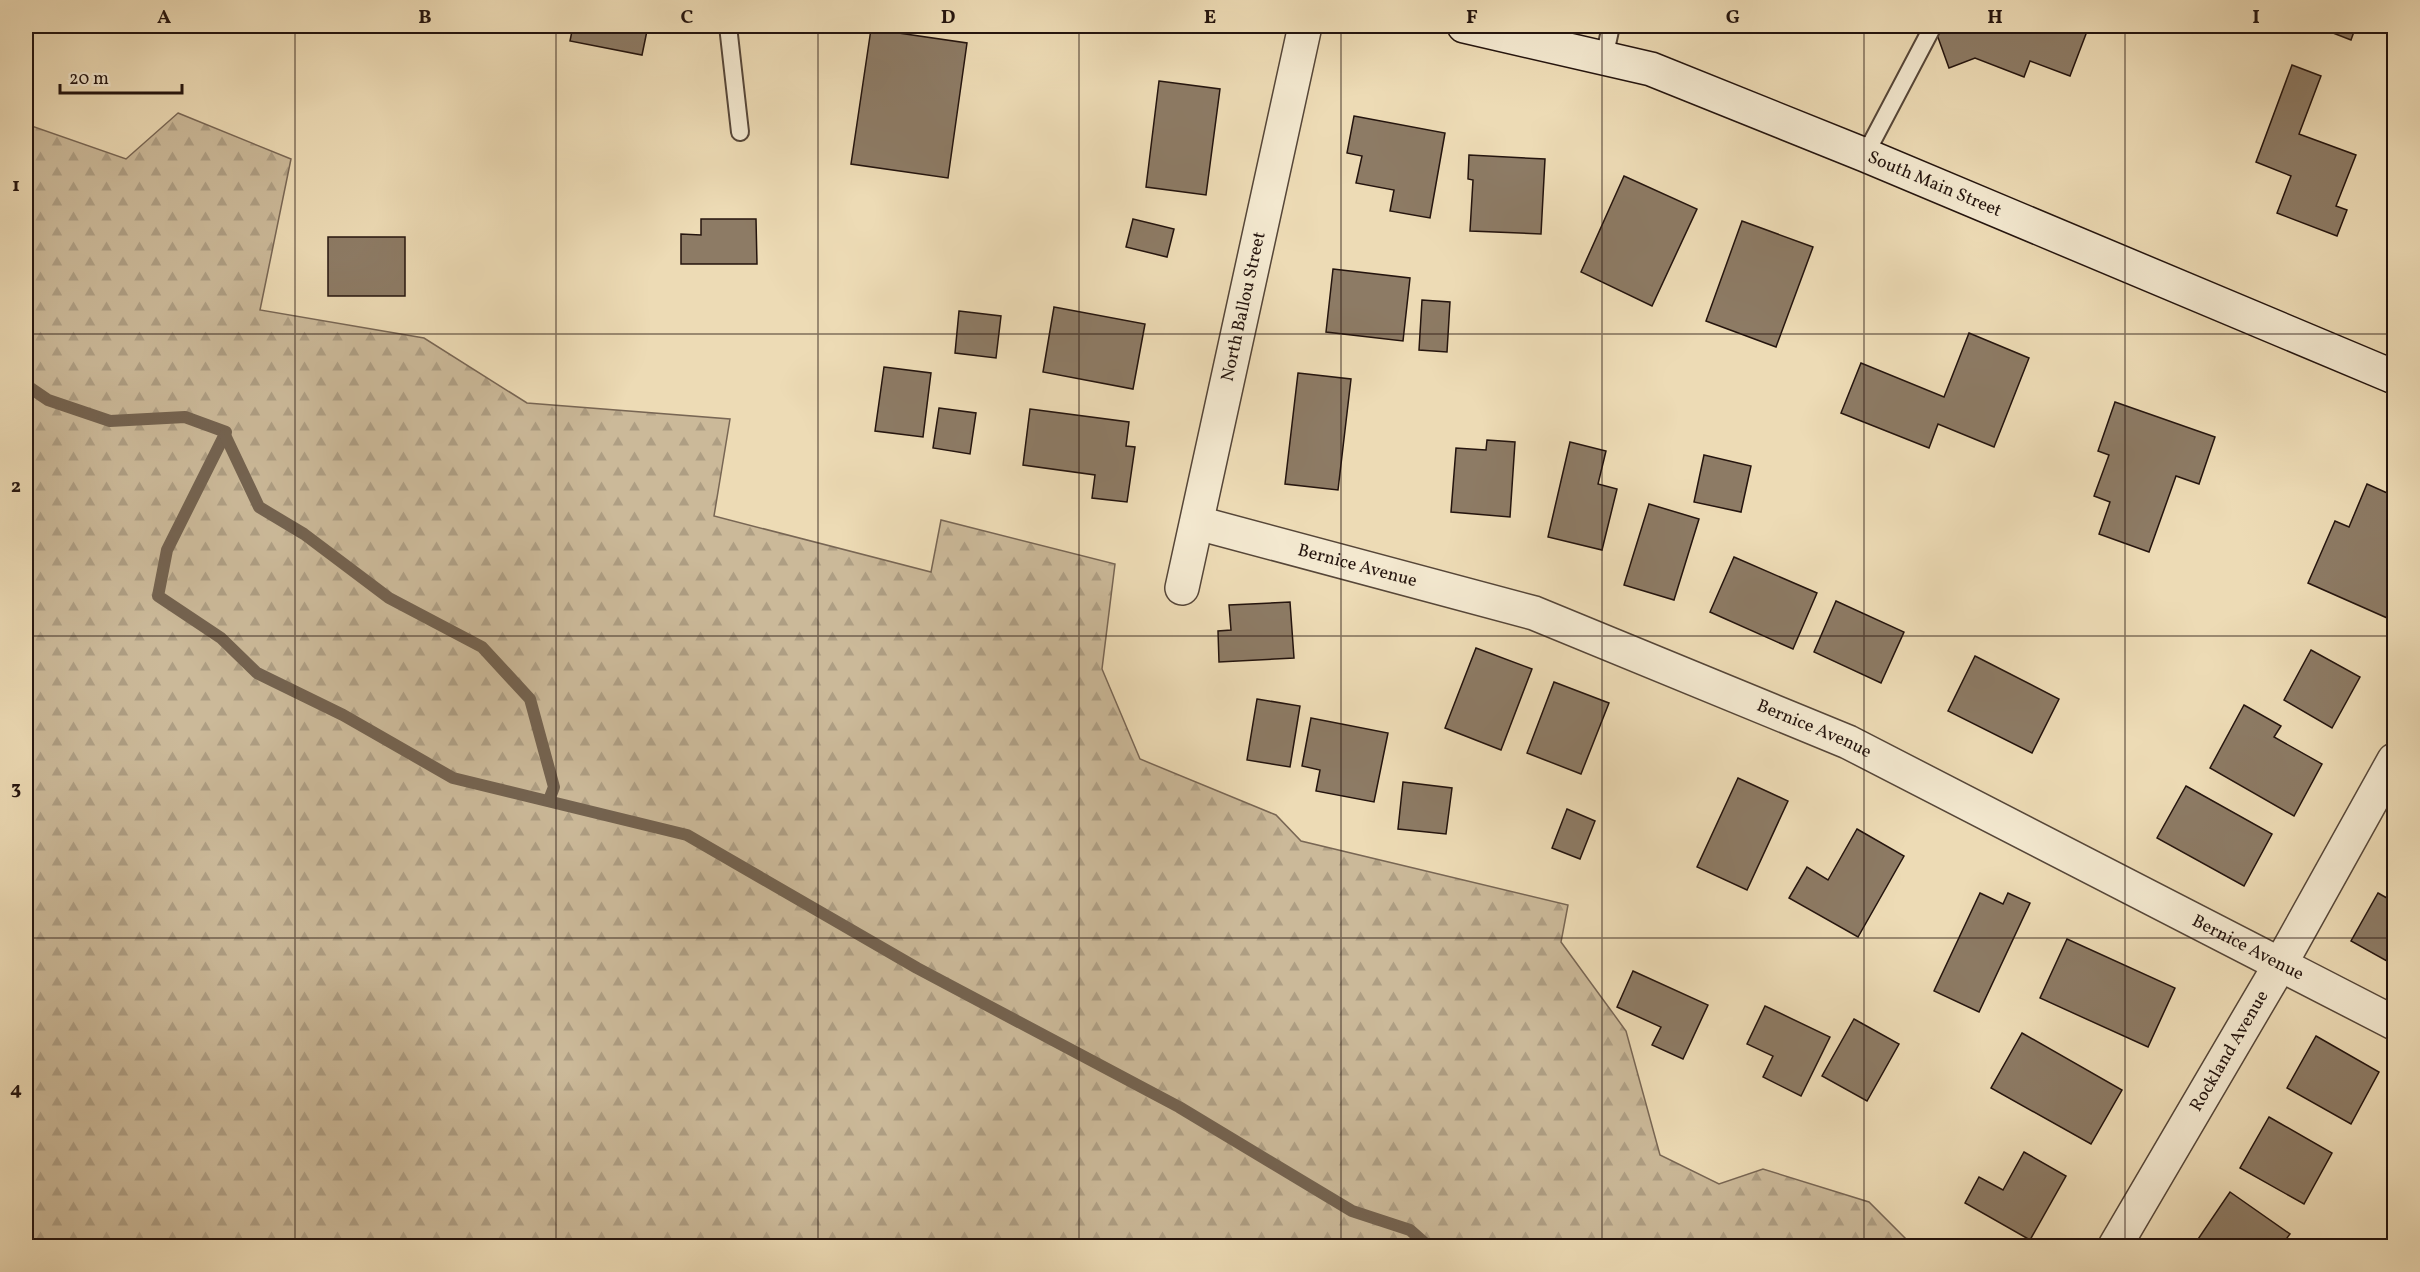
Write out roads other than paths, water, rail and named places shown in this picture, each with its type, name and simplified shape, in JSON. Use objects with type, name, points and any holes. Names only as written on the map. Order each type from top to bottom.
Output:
[{"type":"street","name":"North Ballou Street","points":[[1182,588],[1305,26]]},
{"type":"street","name":"South Main Street","points":[[1464,26],[1651,69],[1865,155],[2394,377]]},
{"type":"street","name":"Bernice Avenue","points":[[1198,523],[1534,613],[1848,742],[2394,1023]]},
{"type":"street","name":"Rockland Avenue","points":[[2115,1246],[2281,963],[2394,760]]},
{"type":"lane","points":[[728,26],[740,132]]},
{"type":"lane","points":[[1604,58],[1611,26]]},
{"type":"lane","points":[[1865,155],[1933,26]]},
{"type":"waterway","points":[[26,385],[48,400],[110,421],[185,417],[226,432],[167,550],[158,596],[221,638],[257,673],[343,715],[453,778],[687,835],[917,968],[1179,1107],[1352,1211],[1410,1230],[1428,1246]]},
{"type":"waterway","points":[[225,435],[259,507],[304,534],[389,598],[482,647],[530,699],[554,787],[549,800]]}]
